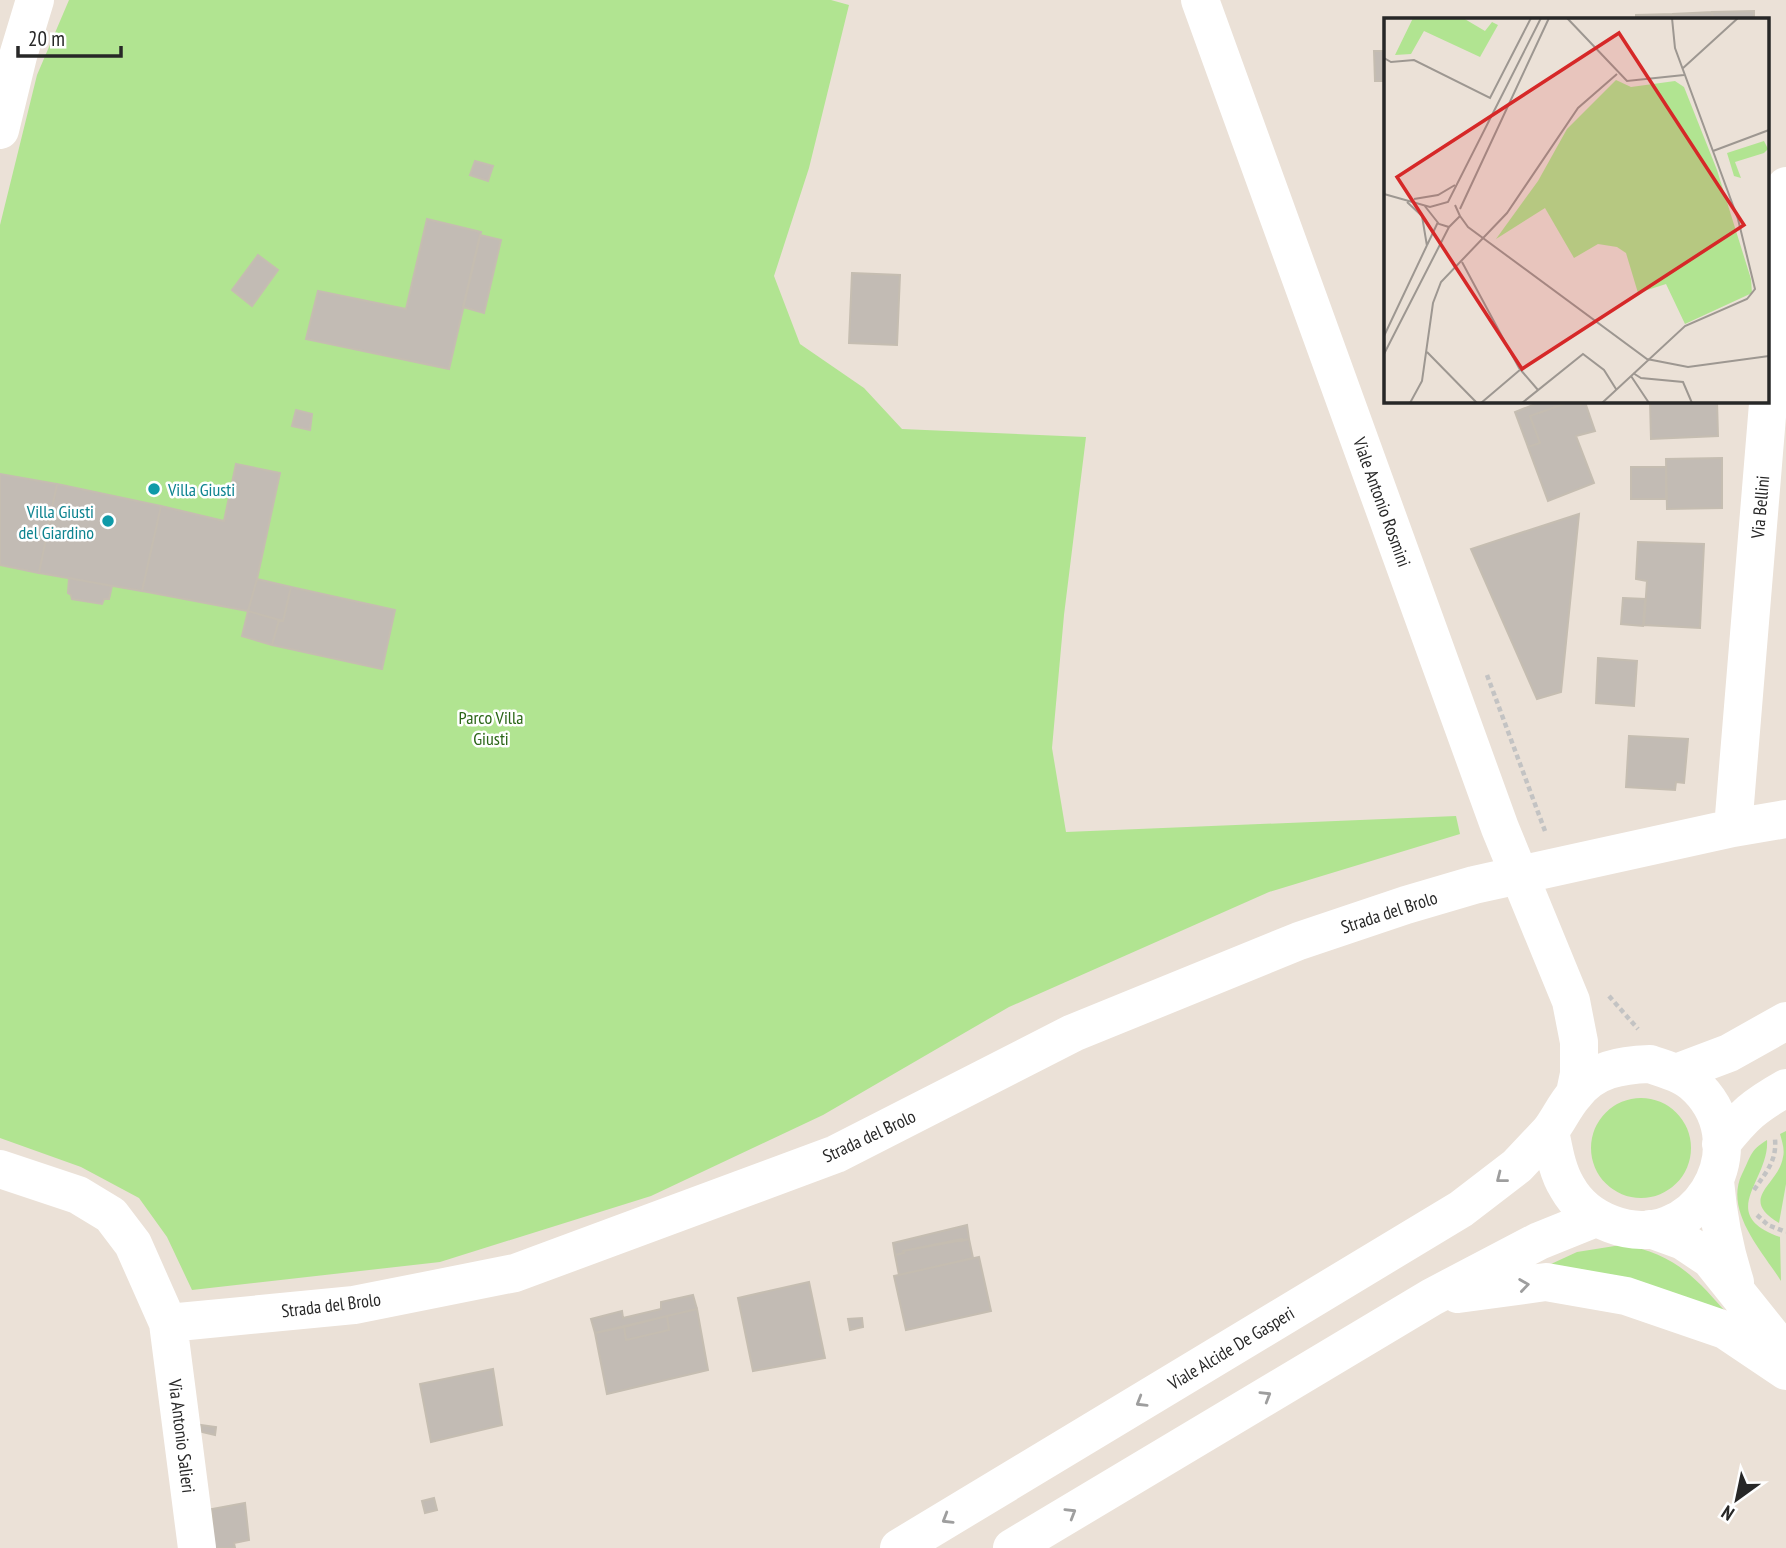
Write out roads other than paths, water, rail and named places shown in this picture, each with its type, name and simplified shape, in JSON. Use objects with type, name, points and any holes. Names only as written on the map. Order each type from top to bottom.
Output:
[{"type":"street","points":[[0,130],[18,55],[35,0]]},
{"type":"street","name":"Viale Antonio Rosmini","points":[[1200,0],[1500,828],[1571,1001],[1579,1042],[1579,1074],[1575,1093]]},
{"type":"street","name":"Via Bellini","points":[[1733,828],[1786,186]]},
{"type":"street","name":"Strada del Brolo","points":[[168,1324],[354,1305],[515,1273],[836,1154],[1073,1033],[1299,941],[1474,885],[1733,828],[1786,819]]},
{"type":"street","name":"Viale Antonio Rosmini","points":[[1571,1001],[1591,1024],[1618,1046],[1663,1069]]},
{"type":"street","name":"Viale Alcide De Gasperi","points":[[899,1548],[1461,1209],[1517,1166],[1550,1131],[1575,1093],[1596,1075],[1622,1065],[1663,1069],[1730,1053],[1786,1021]]},
{"type":"street","points":[[1663,1069],[1697,1087],[1712,1106],[1721,1129],[1718,1216],[1725,1253],[1740,1294]]},
{"type":"street","points":[[1550,1131],[1558,1166],[1566,1186],[1579,1204],[1596,1218],[1623,1228],[1650,1229],[1686,1216],[1701,1203],[1740,1120],[1757,1104],[1786,1088]]},
{"type":"street","points":[[0,1169],[78,1195],[111,1215],[133,1244],[168,1324]]},
{"type":"street","points":[[1012,1548],[1432,1297],[1539,1241],[1596,1218]]},
{"type":"street","points":[[1650,1229],[1683,1241],[1710,1259],[1786,1354]]},
{"type":"street","points":[[1432,1297],[1546,1282],[1626,1296],[1725,1330],[1786,1371]]},
{"type":"street","name":"Via Antonio Salieri","points":[[168,1324],[197,1548]]},
{"type":"place","name":"Villa Giusti","points":[[154,489]]},
{"type":"place","name":"Villa Giusti del Giardino","points":[[108,521]]},
{"type":"park label","name":"Parco Villa Giusti","points":[[491,727]]}]
